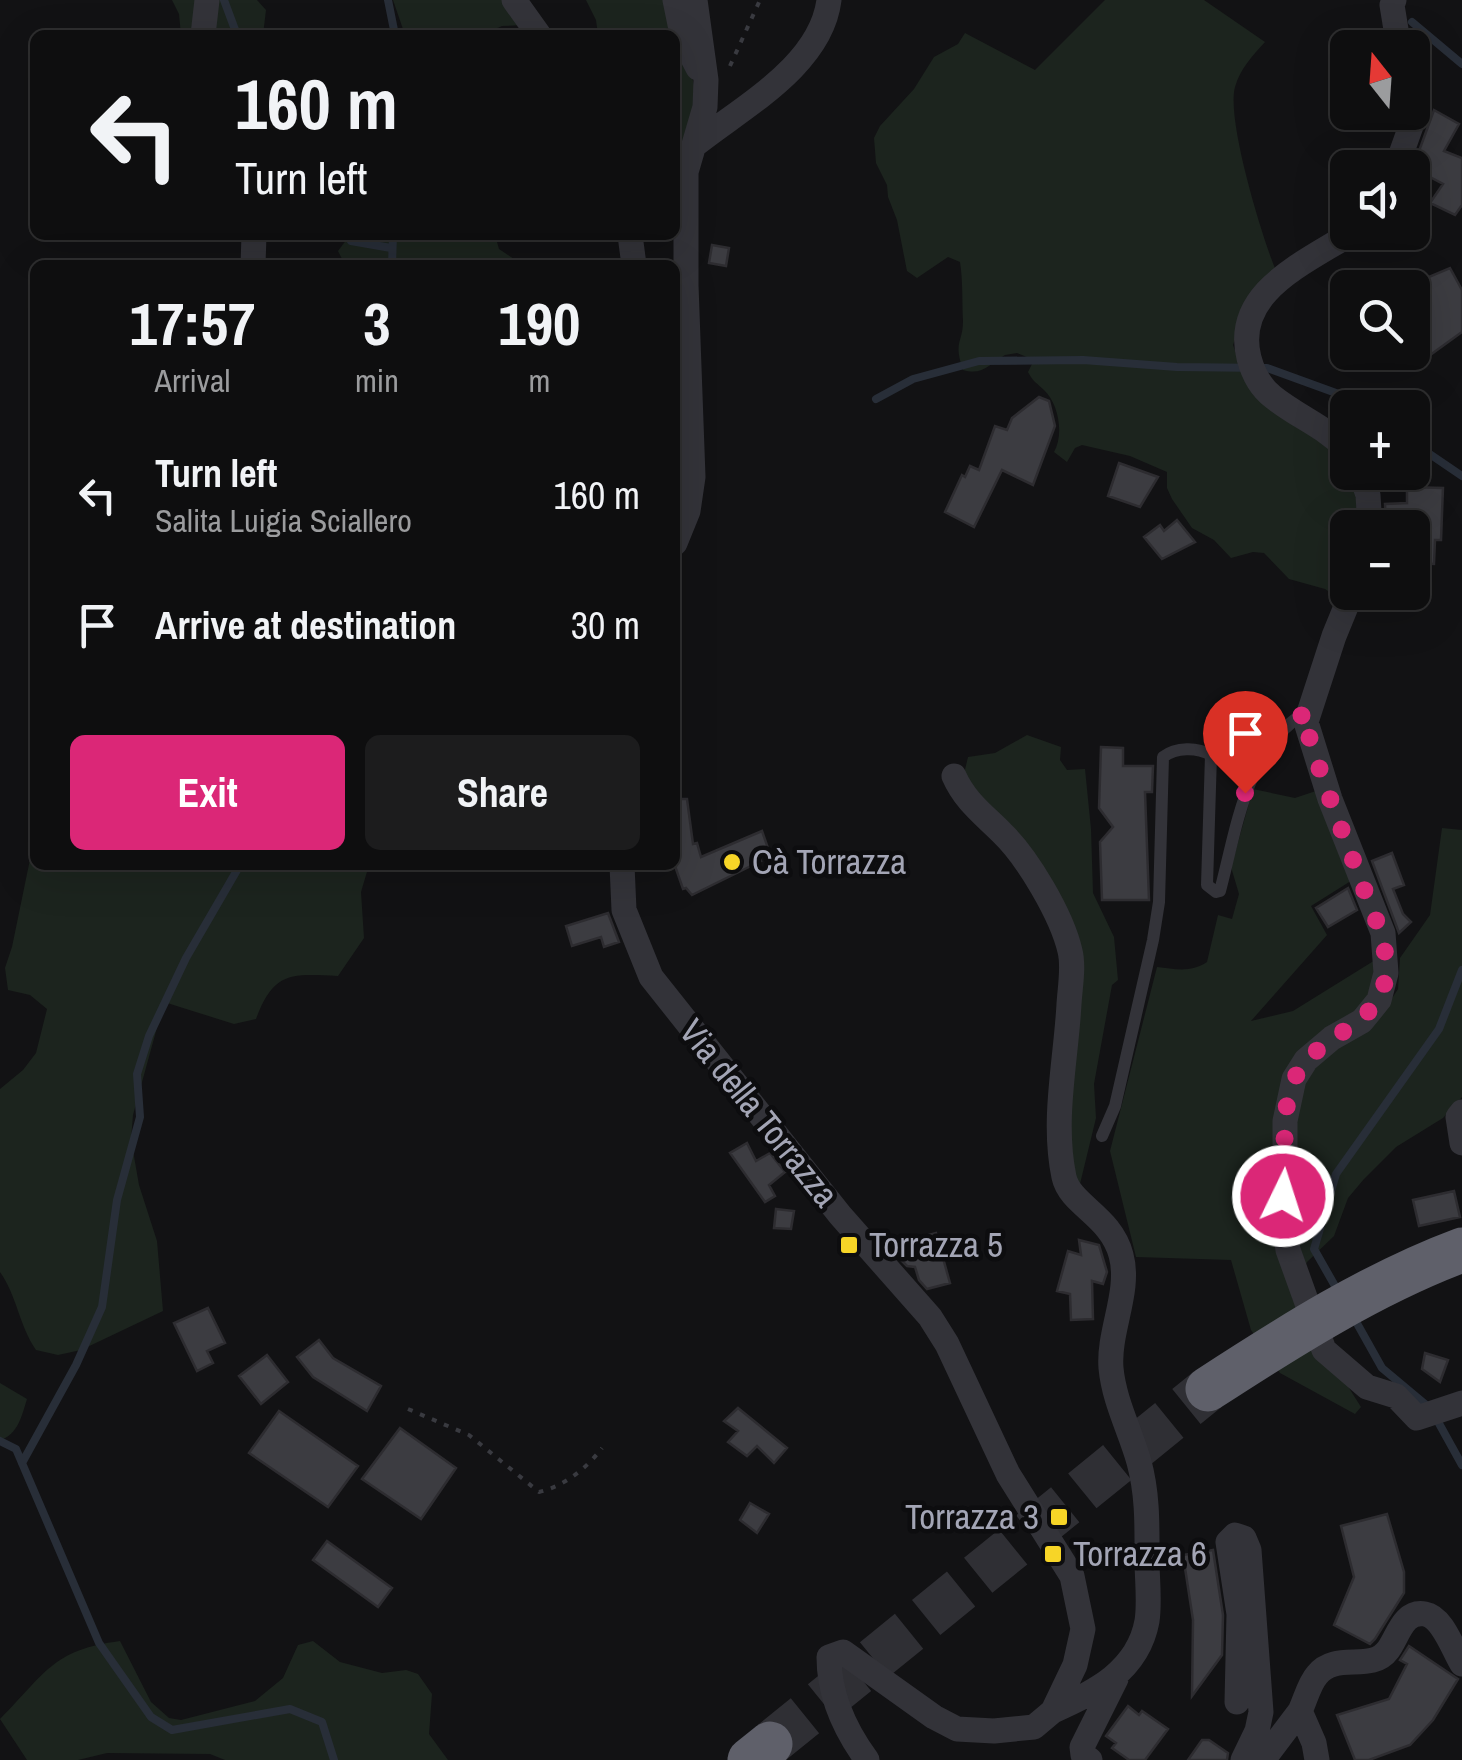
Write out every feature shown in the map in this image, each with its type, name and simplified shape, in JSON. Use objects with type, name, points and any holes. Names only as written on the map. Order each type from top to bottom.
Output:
[{"type":"highway","points":[[1208,1389],[1271,1348],[1421,1265],[1462,1250]]},
{"type":"street","points":[[203,30],[206,0]]},
{"type":"street","points":[[514,0],[535,30]]},
{"type":"street","points":[[675,0],[683,40],[706,80]]},
{"type":"street","points":[[680,531],[688,511],[693,478],[680,285],[686,172],[704,108],[706,80],[695,0]]},
{"type":"street","points":[[696,144],[792,70],[822,30],[829,0]]},
{"type":"street","points":[[1394,0],[1397,30]]},
{"type":"street","points":[[1330,246],[1277,278],[1254,306],[1246,344],[1254,374],[1271,396],[1330,432]]},
{"type":"street","points":[[1345,610],[1307,712],[1308,733],[1383,932],[1386,973],[1380,1000],[1362,1021],[1306,1060],[1294,1078],[1286,1121],[1283,1196],[1288,1250],[1324,1350],[1366,1387],[1396,1396],[1417,1418],[1462,1403]]},
{"type":"street","points":[[867,1760],[843,1718],[829,1682],[829,1657],[842,1652],[934,1718],[956,1729],[1034,1727],[1053,1711],[1100,1690],[1118,1674],[1135,1653],[1147,1621],[1147,1499],[1110,1362],[1122,1286],[1122,1257],[1108,1224],[1081,1203],[1064,1182],[1058,1115],[1068,1032],[1070,951],[1043,890],[1005,835],[962,794],[954,776]]},
{"type":"street","name":"Via della Torrazza","points":[[622,870],[624,910],[651,977],[840,1216],[930,1317],[947,1344],[1008,1474],[1072,1576],[1082,1629],[1074,1665],[1053,1711]]},
{"type":"street","points":[[1462,1112],[1458,1117],[1462,1143]]},
{"type":"street","points":[[1236,1702],[1239,1614],[1228,1542],[1235,1536],[1244,1538],[1248,1550],[1261,1712],[1243,1760]]},
{"type":"street","points":[[1263,1760],[1300,1712],[1317,1675],[1336,1661],[1370,1661],[1381,1657],[1412,1616],[1422,1612],[1433,1616],[1462,1664]]},
{"type":"street","points":[[1090,1760],[1083,1755],[1082,1747],[1118,1674]]},
{"type":"street","points":[[1300,1712],[1314,1743],[1316,1760]]},
{"type":"lane","points":[[1102,1136],[1115,1106],[1153,940],[1159,902],[1163,758],[1170,752],[1188,749],[1212,755],[1207,885],[1216,892],[1220,890],[1245,793],[1264,754],[1292,720],[1307,712]]},
{"type":"path","points":[[408,1408],[469,1435],[538,1492],[558,1486],[602,1448]]},
{"type":"shaded area","points":[[172,0],[202,0],[199,30],[181,30]]},
{"type":"shaded area","points":[[210,0],[257,0],[266,10],[264,30],[208,30]]},
{"type":"shaded area","points":[[393,0],[503,0],[524,25],[493,30],[403,30]]},
{"type":"shaded area","points":[[586,0],[670,0],[679,30],[597,30]]},
{"type":"shaded area","points":[[1105,0],[1204,0],[1265,42],[1240,74],[1234,103],[1247,178],[1276,271],[1246,309],[1233,345],[1241,369],[1330,445],[1330,490],[1358,490],[1362,510],[1330,510],[1330,592],[1289,579],[1264,553],[1231,558],[1214,540],[1192,528],[1167,488],[1167,472],[1130,456],[1082,445],[1075,448],[1067,462],[1054,452],[1059,429],[1053,403],[1028,372],[1034,360],[1017,353],[1005,355],[981,370],[963,370],[959,348],[963,328],[960,262],[948,257],[917,278],[907,271],[887,185],[876,163],[874,138],[880,126],[914,89],[934,57],[958,44],[965,33],[1035,70]]},
{"type":"shaded area","points":[[680,35],[697,95],[680,155]]},
{"type":"shaded area","points":[[346,240],[496,240],[499,249],[516,260],[342,260],[338,251]]},
{"type":"shaded area","points":[[1027,735],[1061,747],[1060,760],[1067,770],[1085,769],[1093,893],[1114,937],[1118,980],[1112,985],[1094,1084],[1096,1118],[1079,1188],[1068,1145],[1076,957],[964,774],[968,757],[995,753]]},
{"type":"shaded area","points":[[1253,789],[1295,798],[1322,789],[1354,879],[1311,906],[1327,935],[1251,1021],[1293,1011],[1380,957],[1364,1006],[1289,1066],[1282,1076],[1303,1076],[1385,1009],[1398,989],[1400,958],[1430,915],[1442,828],[1462,830],[1462,1097],[1443,1118],[1396,1147],[1364,1179],[1348,1198],[1334,1236],[1307,1262],[1292,1298],[1361,1407],[1355,1414],[1280,1373],[1251,1330],[1231,1260],[1136,1257],[1110,1151],[1157,967],[1189,969],[1207,962],[1218,915],[1232,919],[1239,894],[1231,867]]},
{"type":"shaded area","points":[[30,859],[30,870],[368,870],[361,892],[364,938],[338,976],[286,979],[270,992],[256,1019],[234,1024],[164,1002],[133,1115],[131,1139],[139,1185],[157,1241],[163,1311],[81,1350],[58,1355],[36,1350],[0,1272],[0,1089],[36,1053],[47,1009],[30,995],[8,990],[5,968]]},
{"type":"shaded area","points":[[0,1383],[27,1399],[15,1429],[0,1440]]},
{"type":"shaded area","points":[[120,1641],[151,1702],[169,1718],[181,1720],[255,1701],[283,1678],[298,1645],[313,1641],[340,1662],[382,1673],[406,1670],[418,1674],[432,1694],[429,1734],[448,1760],[225,1760],[210,1754],[107,1753],[78,1760],[27,1760],[0,1719],[40,1676],[64,1658]]},
{"type":"building","points":[[1434,110],[1459,124],[1444,151],[1462,158],[1462,205],[1455,215],[1430,203],[1443,184],[1430,177],[1430,150],[1419,150],[1430,130]]},
{"type":"building","points":[[712,245],[729,248],[726,266],[709,263]]},
{"type":"building","points":[[1450,268],[1462,290],[1462,332],[1430,355],[1430,276]]},
{"type":"building","points":[[1039,397],[1049,401],[1055,426],[1033,485],[1002,470],[974,527],[945,512],[962,475],[965,477],[970,466],[979,470],[995,426],[1007,430],[1012,418]]},
{"type":"building","points":[[1119,463],[1158,477],[1140,507],[1108,496]]},
{"type":"building","points":[[1443,488],[1441,540],[1435,540],[1434,564],[1430,564],[1430,510],[1385,510],[1385,504],[1407,503],[1407,490]]},
{"type":"building","points":[[1177,520],[1195,542],[1162,559],[1144,537],[1160,525],[1164,531]]},
{"type":"building","points":[[1101,747],[1123,748],[1123,766],[1153,766],[1152,792],[1145,792],[1149,900],[1102,900],[1100,842],[1113,827],[1099,808]]},
{"type":"building","points":[[680,799],[687,799],[693,844],[697,843],[701,857],[762,831],[769,851],[758,855],[761,861],[692,895],[683,889],[676,870],[680,870]]},
{"type":"building","points":[[1392,853],[1404,885],[1393,889],[1403,914],[1411,922],[1399,933],[1372,861]]},
{"type":"building","points":[[1348,888],[1357,910],[1328,927],[1316,908]]},
{"type":"building","points":[[608,913],[619,942],[604,947],[601,937],[572,946],[566,926]]},
{"type":"building","points":[[747,1143],[756,1161],[770,1153],[785,1172],[769,1185],[775,1196],[765,1202],[730,1153]]},
{"type":"building","points":[[1454,1191],[1460,1217],[1419,1226],[1413,1200]]},
{"type":"building","points":[[776,1209],[794,1211],[791,1229],[774,1228]]},
{"type":"building","points":[[936,1233],[950,1283],[927,1289],[915,1267],[907,1266],[898,1257],[895,1244]]},
{"type":"building","points":[[1079,1240],[1099,1245],[1107,1272],[1103,1284],[1092,1281],[1093,1319],[1071,1320],[1070,1294],[1057,1291],[1068,1251],[1081,1255]]},
{"type":"building","points":[[208,1308],[225,1343],[207,1351],[213,1363],[197,1371],[174,1323]]},
{"type":"building","points":[[319,1340],[333,1358],[381,1386],[367,1411],[313,1377],[297,1357]]},
{"type":"building","points":[[1425,1353],[1448,1360],[1440,1382],[1422,1369]]},
{"type":"building","points":[[267,1355],[288,1382],[261,1404],[239,1376]]},
{"type":"building","points":[[738,1408],[787,1448],[774,1463],[757,1446],[747,1456],[728,1442],[738,1431],[724,1421]]},
{"type":"building","points":[[279,1411],[358,1466],[328,1507],[249,1453]]},
{"type":"building","points":[[400,1428],[456,1468],[421,1519],[362,1479]]},
{"type":"building","points":[[750,1503],[769,1514],[757,1533],[740,1520]]},
{"type":"building","points":[[1387,1514],[1404,1572],[1404,1593],[1370,1644],[1334,1625],[1354,1577],[1341,1526]]},
{"type":"building","points":[[327,1541],[392,1588],[378,1607],[313,1560]]},
{"type":"building","points":[[1213,1550],[1223,1615],[1222,1655],[1192,1696],[1193,1620],[1183,1555]]},
{"type":"building","points":[[1409,1646],[1458,1679],[1433,1720],[1410,1745],[1369,1760],[1355,1760],[1337,1715],[1389,1699],[1407,1664],[1400,1660]]},
{"type":"building","points":[[1128,1706],[1168,1729],[1145,1760],[1129,1760],[1112,1748],[1116,1743],[1106,1736]]},
{"type":"building","points":[[1202,1740],[1209,1740],[1228,1753],[1227,1760],[1188,1760]]},
{"type":"waterway","points":[[224,0],[235,30]]},
{"type":"waterway","points":[[388,0],[394,30]]},
{"type":"waterway","points":[[1412,22],[1462,64]]},
{"type":"waterway","points":[[350,240],[391,248]]},
{"type":"waterway","points":[[392,260],[393,240]]},
{"type":"waterway","points":[[876,399],[913,379],[979,361],[1083,360],[1267,368],[1330,391]]},
{"type":"waterway","points":[[1430,454],[1462,476]]},
{"type":"waterway","points":[[22,1463],[76,1365],[102,1307],[117,1200],[140,1117],[137,1074],[149,1036],[186,958],[237,870]]},
{"type":"waterway","points":[[1339,1293],[1314,1249],[1336,1174],[1439,1029],[1462,970]]},
{"type":"waterway","points":[[1354,1318],[1382,1368],[1431,1409],[1462,1465]]},
{"type":"waterway","points":[[0,1441],[16,1449],[99,1643],[151,1717],[172,1730],[290,1709],[322,1722],[334,1760]]},
{"type":"tunnel","points":[[770,1744],[1208,1389]]},
{"type":"place","name":"Cà Torrazza","points":[[732,862]]},
{"type":"place","name":"Torrazza 5","points":[[849,1245]]},
{"type":"place","name":"Torrazza 3","points":[[1059,1517]]},
{"type":"place","name":"Torrazza 6","points":[[1053,1554]]},
{"type":"route","points":[[1245,793],[1264,754],[1279,734],[1307,712],[1308,733],[1330,799],[1383,932],[1386,973],[1380,1000],[1362,1021],[1332,1038],[1306,1060],[1294,1078],[1287,1104],[1283,1196]]}]
